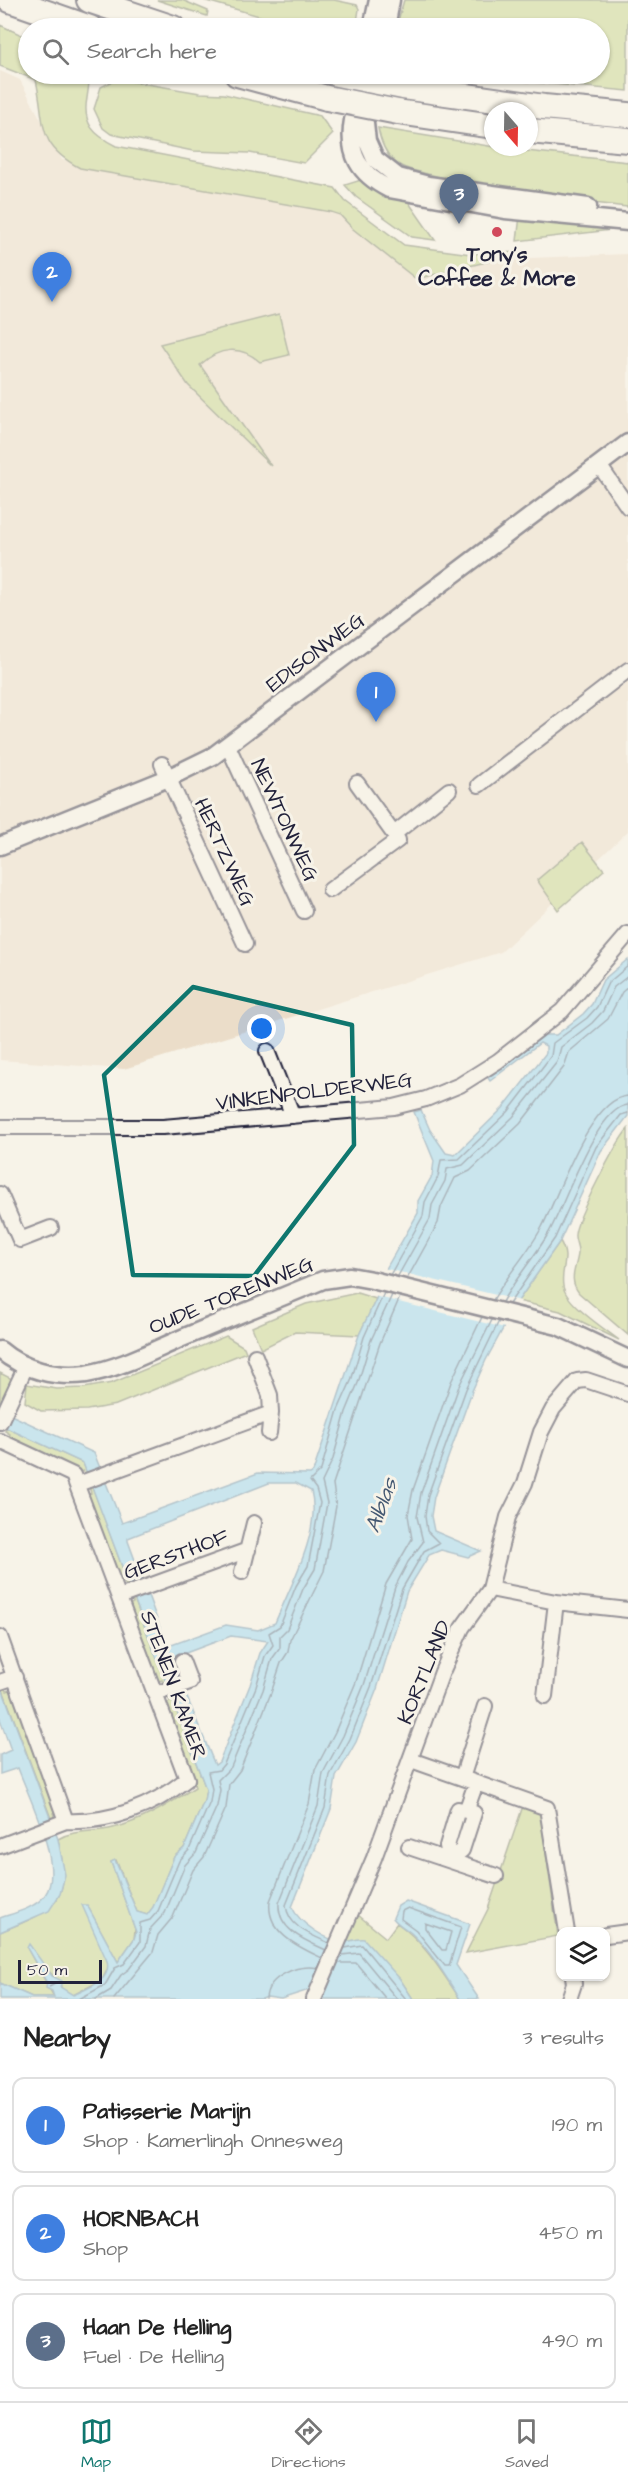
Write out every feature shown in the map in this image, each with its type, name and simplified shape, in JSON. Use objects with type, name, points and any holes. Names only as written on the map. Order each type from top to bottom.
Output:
[{"type":"highway","points":[[10,0],[61,18]]},
{"type":"highway","points":[[89,0],[143,18]]},
{"type":"highway","points":[[274,84],[327,98],[398,112],[484,125]]},
{"type":"highway","points":[[389,84],[544,107],[628,115]]},
{"type":"highway","points":[[538,131],[628,140]]},
{"type":"street","points":[[374,18],[378,0]]},
{"type":"street","points":[[388,18],[391,0]]},
{"type":"street","points":[[628,211],[518,199],[428,185],[398,177],[375,159],[359,121],[351,132],[354,155],[362,170],[371,180],[389,189],[505,210],[628,222]]},
{"type":"street","name":"EDISONWEG","points":[[0,846],[165,771],[196,766],[228,746],[628,443]]},
{"type":"street","points":[[598,465],[628,507]]},
{"type":"street","points":[[479,785],[628,670]]},
{"type":"street","name":"NEWTONWEG","points":[[228,746],[304,911]]},
{"type":"street","name":"HERTZWEG","points":[[165,771],[244,944]]},
{"type":"street","points":[[330,890],[398,840],[357,783]]},
{"type":"street","points":[[394,834],[450,790]]},
{"type":"street","name":"VINKENPOLDERWEG","points":[[0,1127],[163,1127],[290,1109],[394,1107],[426,1099],[460,1085],[498,1061],[562,1011],[591,980],[628,934]]},
{"type":"street","points":[[267,1051],[290,1109]]},
{"type":"street","points":[[0,1194],[20,1240],[51,1228]]},
{"type":"street","name":"OUDE TORENWEG","points":[[0,1350],[26,1366],[53,1373],[73,1375],[99,1371],[323,1280],[350,1276],[558,1326],[623,1357]]},
{"type":"street","points":[[255,1356],[270,1395],[269,1433]]},
{"type":"street","points":[[0,1422],[26,1366]]},
{"type":"street","name":"KORTLAND","points":[[314,1999],[370,1867],[442,1672],[462,1628],[490,1589],[508,1517],[525,1484],[541,1432],[553,1409],[577,1381],[586,1380],[628,1394]]},
{"type":"street","points":[[0,1441],[73,1475],[82,1483],[271,1413]]},
{"type":"street","name":"STENEN KAMER","points":[[66,1821],[85,1822],[139,1809],[165,1796],[186,1779],[124,1595],[82,1483]]},
{"type":"street","name":"GERSTHOF","points":[[242,1572],[254,1523]]},
{"type":"street","name":"GERSTHOF","points":[[124,1595],[248,1550]]},
{"type":"street","points":[[490,1589],[556,1602],[628,1610]]},
{"type":"street","points":[[545,1696],[556,1602]]},
{"type":"street","points":[[0,1636],[6,1680],[66,1821],[0,1846]]},
{"type":"street","points":[[158,1693],[190,1682],[182,1661]]},
{"type":"street","points":[[462,1778],[485,1706]]},
{"type":"street","points":[[411,1760],[547,1808],[566,1927]]},
{"type":"street","points":[[450,1860],[447,1846],[458,1809],[466,1811],[476,1783]]},
{"type":"street","points":[[409,1847],[496,1876]]},
{"type":"street","points":[[610,1934],[628,1932]]},
{"type":"street","points":[[569,1999],[574,1981]]},
{"type":"highlighted area","points":[[193,987],[352,1025],[354,1145],[254,1276],[133,1275],[104,1075]]},
{"type":"shaded area","points":[[0,71],[18,79],[18,84],[22,84],[62,160],[325,194],[432,262],[628,254],[628,831],[501,952],[124,1069],[0,1060]]},
{"type":"green space","points":[[157,0],[182,0],[208,11],[207,16]]},
{"type":"green space","points":[[203,0],[334,0],[357,5],[359,9],[358,18],[267,18]]},
{"type":"green space","points":[[404,0],[628,0],[628,91],[554,84],[610,84],[610,18],[399,18]]},
{"type":"green space","points":[[0,25],[18,33],[18,73],[0,66]]},
{"type":"green space","points":[[37,84],[89,84],[86,107],[88,122],[101,138],[116,146],[335,188],[345,201],[404,245],[471,254],[527,252],[416,279],[353,229],[340,215],[331,212],[80,168],[66,159],[49,141],[42,120]]},
{"type":"green space","points":[[107,84],[147,84],[200,93],[224,94],[320,116],[333,134],[304,163],[250,153],[193,151],[111,134],[103,128],[94,109],[101,87]]},
{"type":"green space","points":[[378,128],[484,145],[484,156],[538,156],[538,152],[628,162],[628,207],[505,191],[412,170],[402,167],[391,158]]},
{"type":"green space","points":[[361,180],[375,190],[407,200],[435,240],[412,237],[356,197],[345,185]]},
{"type":"green space","points":[[520,216],[628,228],[517,241]]},
{"type":"green space","points":[[279,314],[289,355],[260,362],[245,353],[230,350],[207,359],[200,365],[271,466],[188,385],[160,344]]},
{"type":"green space","points":[[582,842],[604,870],[558,910],[537,880]]},
{"type":"green space","points":[[628,1129],[628,1335],[579,1293],[573,1278],[578,1254],[575,1236],[581,1215],[615,1149]]},
{"type":"green space","points":[[560,1241],[565,1254],[562,1280],[566,1293],[587,1316],[619,1340],[560,1311],[518,1301]]},
{"type":"green space","points":[[357,1293],[376,1299],[359,1335],[295,1332],[261,1349],[252,1327],[306,1304]]},
{"type":"green space","points":[[226,1336],[244,1347],[246,1352],[116,1405],[87,1410],[41,1411],[25,1402],[27,1384],[57,1389],[84,1388],[112,1383]]},
{"type":"green space","points":[[0,1373],[12,1379],[0,1405]]},
{"type":"green space","points":[[7,1428],[83,1463],[88,1475],[85,1476],[83,1471],[80,1472],[8,1439],[10,1434],[5,1431]]},
{"type":"green space","points":[[89,1486],[92,1486],[129,1585],[126,1586],[124,1582],[120,1584],[86,1495],[91,1493]]},
{"type":"green space","points":[[133,1596],[167,1684],[164,1685],[162,1680],[157,1682],[127,1606],[133,1603],[131,1598]]},
{"type":"green space","points":[[5,1686],[7,1691],[13,1689],[59,1811],[53,1813],[55,1819],[52,1821],[2,1687]]},
{"type":"green space","points":[[170,1694],[206,1789],[204,1801],[184,1848],[174,1857],[153,1908],[147,1915],[137,1912],[116,1860],[111,1862],[135,1929],[134,1939],[118,1962],[87,1905],[109,1966],[102,1980],[73,1995],[62,1991],[60,1983],[27,1948],[54,1997],[32,1997],[0,1983],[0,1932],[47,1910],[56,1901],[61,1891],[63,1877],[58,1839],[78,1832],[106,1829],[135,1821],[166,1806],[195,1787],[165,1704],[170,1702],[168,1696]]},
{"type":"green space","points":[[523,1806],[540,1812],[557,1927],[556,1936],[466,1953],[488,1909]]},
{"type":"green space","points":[[358,1915],[386,1938],[397,1923],[407,1931],[432,1958],[460,1999],[413,1999],[400,1979],[346,1942]]},
{"type":"water","name":"Alblas","points":[[628,959],[628,1116],[601,1151],[560,1241],[518,1301],[472,1391],[434,1497],[431,1516],[434,1531],[481,1551],[468,1557],[441,1550],[429,1555],[407,1591],[377,1689],[356,1742],[336,1777],[331,1809],[292,1907],[307,1925],[330,1939],[345,1942],[364,1939],[400,1979],[413,1999],[321,1999],[312,1989],[281,1999],[267,1997],[262,1999],[0,1999],[0,1983],[32,1997],[54,1997],[52,1991],[46,1988],[47,1983],[27,1948],[29,1944],[52,1976],[62,1981],[60,1987],[73,1995],[102,1979],[108,1968],[107,1961],[82,1905],[87,1905],[118,1962],[134,1939],[136,1932],[111,1862],[115,1860],[137,1912],[147,1915],[153,1907],[174,1857],[184,1848],[204,1801],[206,1789],[83,1463],[0,1425],[0,1410],[94,1453],[122,1523],[258,1473],[310,1474],[313,1472],[359,1335],[376,1299],[387,1267],[418,1213],[418,1201],[432,1176],[434,1161],[414,1112],[421,1110],[430,1130],[446,1153],[455,1155],[503,1108],[546,1053],[546,1046],[540,1043],[490,1081],[488,1078],[545,1035],[556,1035],[583,1014],[592,1004],[603,980]],"holes":[[[269,1483],[296,1483],[311,1491],[313,1506],[312,1523],[303,1558],[275,1623],[258,1630],[226,1625],[169,1646],[166,1644],[128,1538]],[[231,1636],[268,1641],[260,1653],[250,1685],[219,1762],[215,1765],[172,1661],[175,1657]]]},
{"type":"water","points":[[0,1683],[58,1839],[65,1875],[60,1894],[49,1911],[0,1932],[0,1918],[30,1907],[45,1895],[50,1883],[51,1868],[37,1814],[18,1768],[0,1774],[0,1755],[11,1750],[0,1719]]},
{"type":"water","points":[[406,1901],[470,1924],[456,1965],[479,1999],[460,1999],[425,1948],[393,1918],[398,1906]]},
{"type":"pier","points":[[383,1268],[521,1301],[505,1328],[374,1296]]},
{"type":"ferry route","points":[[49,1987],[59,1982]]},
{"type":"place","name":"Haan De Helling","points":[[459,224]]},
{"type":"place","name":"Tony's Coffee & More","points":[[497,232]]},
{"type":"place","name":"HORNBACH","points":[[52,302]]},
{"type":"place","name":"Patisserie Marijn","points":[[376,722]]}]
